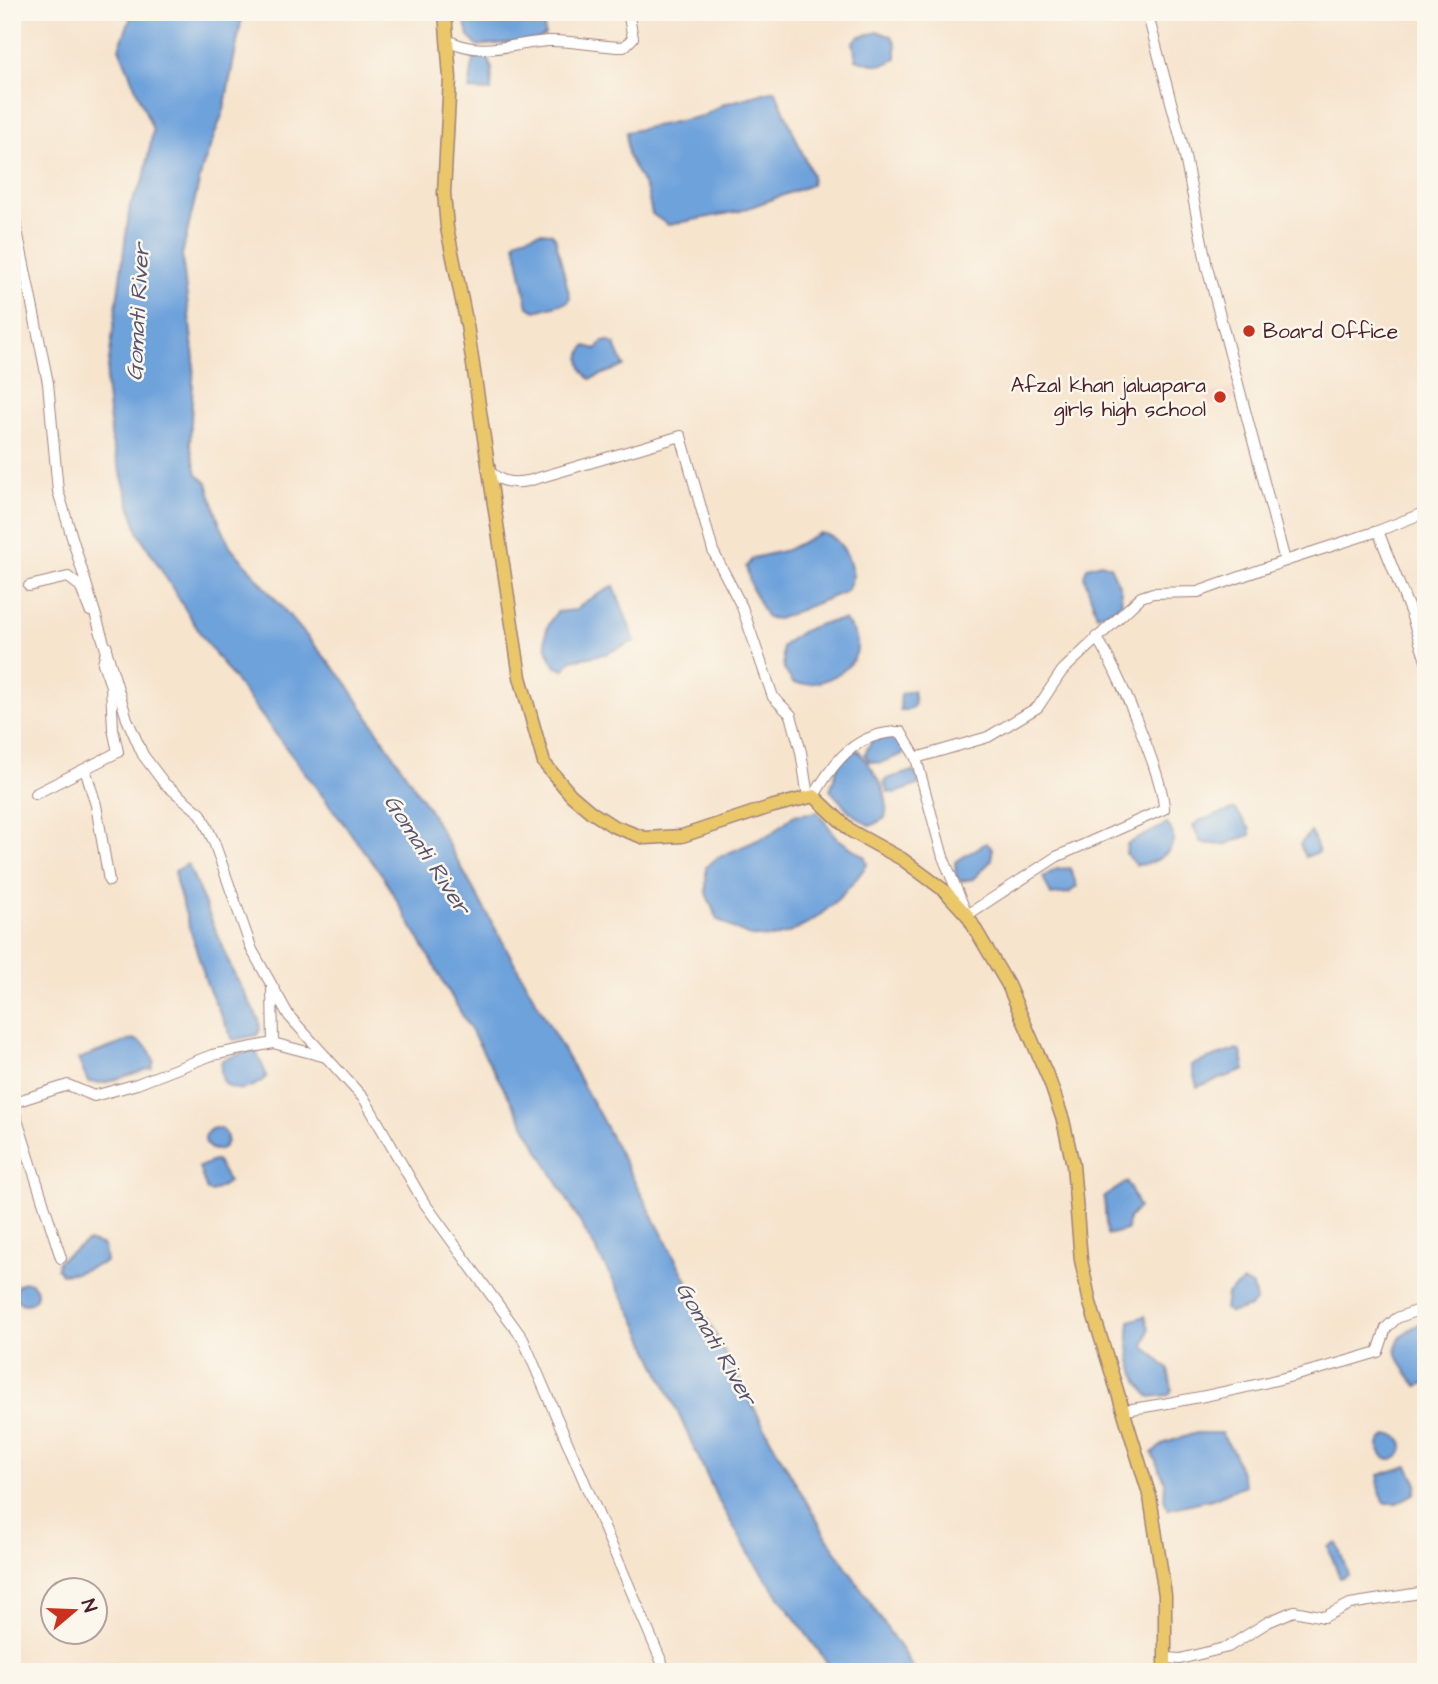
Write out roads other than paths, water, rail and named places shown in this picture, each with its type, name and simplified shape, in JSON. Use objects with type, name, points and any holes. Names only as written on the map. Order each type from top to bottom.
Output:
[{"type":"main road","points":[[445,12],[450,89],[444,193],[447,228],[467,325],[486,468],[520,677],[544,763],[571,795],[613,826],[645,838],[682,835],[811,796],[851,831],[902,859],[945,891],[967,915],[1008,985],[1063,1120],[1073,1165],[1081,1260],[1090,1303],[1126,1410],[1150,1497],[1161,1553],[1166,1665]]},
{"type":"street","points":[[448,40],[466,48],[509,48],[549,41],[624,47],[633,38],[628,12]]},
{"type":"street","points":[[1147,12],[1183,147],[1206,267],[1285,561]]},
{"type":"street","points":[[12,206],[48,383],[58,491],[127,719],[143,755],[164,783],[201,814],[214,842],[252,950],[289,1016],[365,1100],[423,1201],[523,1339],[666,1672]]},
{"type":"street","points":[[486,468],[502,481],[513,484],[681,436],[713,551],[742,607],[773,697],[791,715],[811,796]]},
{"type":"street","points":[[916,758],[988,737],[1038,707],[1062,671],[1141,597],[1153,593],[1198,592],[1426,512]]},
{"type":"street","points":[[1378,531],[1411,614],[1426,661]]},
{"type":"street","points":[[29,586],[63,576],[75,581],[87,603],[111,686],[113,729],[118,752],[35,794]]},
{"type":"street","points":[[811,796],[843,753],[885,733],[901,732],[916,758],[943,858],[967,915],[1056,857],[1164,809],[1148,753],[1108,654],[1096,637]]},
{"type":"street","points":[[103,658],[107,647]]},
{"type":"street","points":[[85,769],[96,805],[109,881]]},
{"type":"street","points":[[272,986],[273,1043]]},
{"type":"street","points":[[61,1258],[12,1104],[68,1085],[94,1096],[137,1084],[212,1055],[273,1043],[326,1057]]},
{"type":"street","points":[[1126,1410],[1188,1400],[1378,1352],[1386,1328],[1396,1318],[1426,1307]]},
{"type":"street","points":[[1166,1665],[1180,1658],[1228,1647],[1268,1622],[1294,1611],[1324,1617],[1350,1604],[1426,1591]]},
{"type":"water","name":"Gomati River","points":[[133,12],[243,12],[224,110],[202,169],[182,255],[194,359],[190,444],[197,474],[207,483],[219,522],[230,546],[345,681],[428,808],[600,1116],[771,1440],[828,1539],[916,1672],[834,1672],[754,1562],[717,1498],[634,1317],[383,876],[203,638],[138,532],[112,443],[106,383],[130,205],[144,179],[153,130],[119,48]]},
{"type":"water","points":[[463,12],[543,12],[545,35],[537,40],[477,46],[468,36]]},
{"type":"water","points":[[879,32],[892,36],[896,45],[896,58],[886,64],[872,64],[856,59],[853,42],[860,36]]},
{"type":"water","points":[[474,55],[486,55],[492,69],[491,91],[469,90]]},
{"type":"water","points":[[775,90],[812,175],[811,185],[740,211],[668,225],[652,214],[647,191],[628,156],[626,132],[703,116],[724,104]]},
{"type":"water","points":[[540,232],[551,233],[555,237],[570,298],[568,302],[536,311],[528,307],[515,243],[518,239]]},
{"type":"water","points":[[608,341],[615,345],[624,366],[590,379],[580,363],[581,354],[586,346],[597,349],[602,342]]},
{"type":"water","points":[[820,533],[838,542],[847,555],[853,576],[847,591],[778,619],[767,618],[752,589],[746,567],[753,558],[787,550]]},
{"type":"water","points":[[1101,563],[1110,566],[1120,587],[1122,602],[1115,609],[1097,615],[1084,576],[1087,567]]},
{"type":"water","points":[[614,586],[635,641],[605,654],[572,660],[564,670],[556,667],[546,646],[546,632],[557,612],[576,610],[586,601]]},
{"type":"water","points":[[844,620],[855,634],[857,647],[854,659],[833,677],[820,682],[793,683],[784,669],[782,647],[796,635],[811,628]]},
{"type":"water","points":[[913,690],[915,704],[909,710],[900,710],[901,694]]},
{"type":"water","points":[[898,735],[905,745],[903,754],[880,763],[869,761],[865,754],[872,740]]},
{"type":"water","points":[[858,750],[880,781],[886,799],[885,818],[870,826],[850,812],[830,790],[840,762]]},
{"type":"water","points":[[913,771],[919,779],[918,785],[896,793],[888,792],[884,782],[887,779]]},
{"type":"water","points":[[1235,809],[1250,829],[1250,835],[1224,845],[1201,843],[1193,827],[1198,821]]},
{"type":"water","points":[[818,812],[837,838],[865,857],[867,865],[832,905],[802,927],[769,937],[752,936],[717,919],[706,893],[706,867],[717,858],[771,834],[794,815]]},
{"type":"water","points":[[1167,824],[1173,839],[1166,853],[1152,862],[1136,865],[1126,854],[1127,844]]},
{"type":"water","points":[[1311,832],[1319,852],[1305,857],[1300,844]]},
{"type":"water","points":[[986,843],[992,848],[992,860],[973,879],[961,881],[956,876],[955,862]]},
{"type":"water","points":[[188,864],[232,970],[259,1020],[260,1030],[257,1035],[233,1040],[207,985],[176,882],[175,871]]},
{"type":"water","points":[[1070,868],[1077,886],[1069,893],[1051,895],[1043,877],[1057,869]]},
{"type":"water","points":[[133,1039],[149,1050],[154,1061],[152,1068],[104,1083],[88,1082],[78,1059]]},
{"type":"water","points":[[255,1049],[267,1076],[251,1087],[234,1089],[228,1086],[221,1072],[222,1060]]},
{"type":"water","points":[[1237,1049],[1241,1052],[1245,1070],[1197,1087],[1191,1065]]},
{"type":"water","points":[[216,1128],[224,1131],[227,1139],[224,1147],[216,1150],[208,1147],[205,1139],[208,1131]]},
{"type":"water","points":[[216,1160],[229,1182],[212,1192],[207,1191],[199,1167]]},
{"type":"water","points":[[1127,1182],[1139,1207],[1128,1219],[1127,1230],[1107,1235],[1104,1197]]},
{"type":"water","points":[[88,1241],[104,1246],[106,1262],[75,1273],[61,1274],[57,1268],[58,1261]]},
{"type":"water","points":[[22,1282],[30,1282],[37,1289],[37,1297],[30,1304],[22,1304],[15,1297],[15,1289]]},
{"type":"water","points":[[1243,1282],[1253,1286],[1256,1301],[1250,1307],[1230,1313],[1225,1309],[1227,1294]]},
{"type":"water","points":[[1145,1316],[1149,1329],[1144,1346],[1168,1369],[1172,1389],[1169,1395],[1150,1397],[1143,1390],[1134,1372],[1129,1341],[1130,1321]]},
{"type":"water","points":[[1426,1321],[1426,1383],[1417,1386],[1402,1365],[1396,1349],[1403,1334]]},
{"type":"water","points":[[1196,1433],[1221,1433],[1234,1453],[1245,1485],[1212,1499],[1168,1509],[1164,1499],[1165,1481],[1152,1453],[1165,1443]]},
{"type":"water","points":[[1391,1435],[1400,1438],[1403,1447],[1400,1456],[1391,1459],[1382,1456],[1379,1447],[1382,1438]]},
{"type":"water","points":[[1408,1466],[1417,1484],[1415,1493],[1397,1503],[1385,1503],[1378,1487],[1379,1475]]},
{"type":"water","points":[[1337,1543],[1348,1574],[1340,1578],[1328,1547]]},
{"type":"place","name":"Board Office","points":[[1249,331]]},
{"type":"place","name":"Afzal khan jaluapara girls high school","points":[[1220,397]]}]
